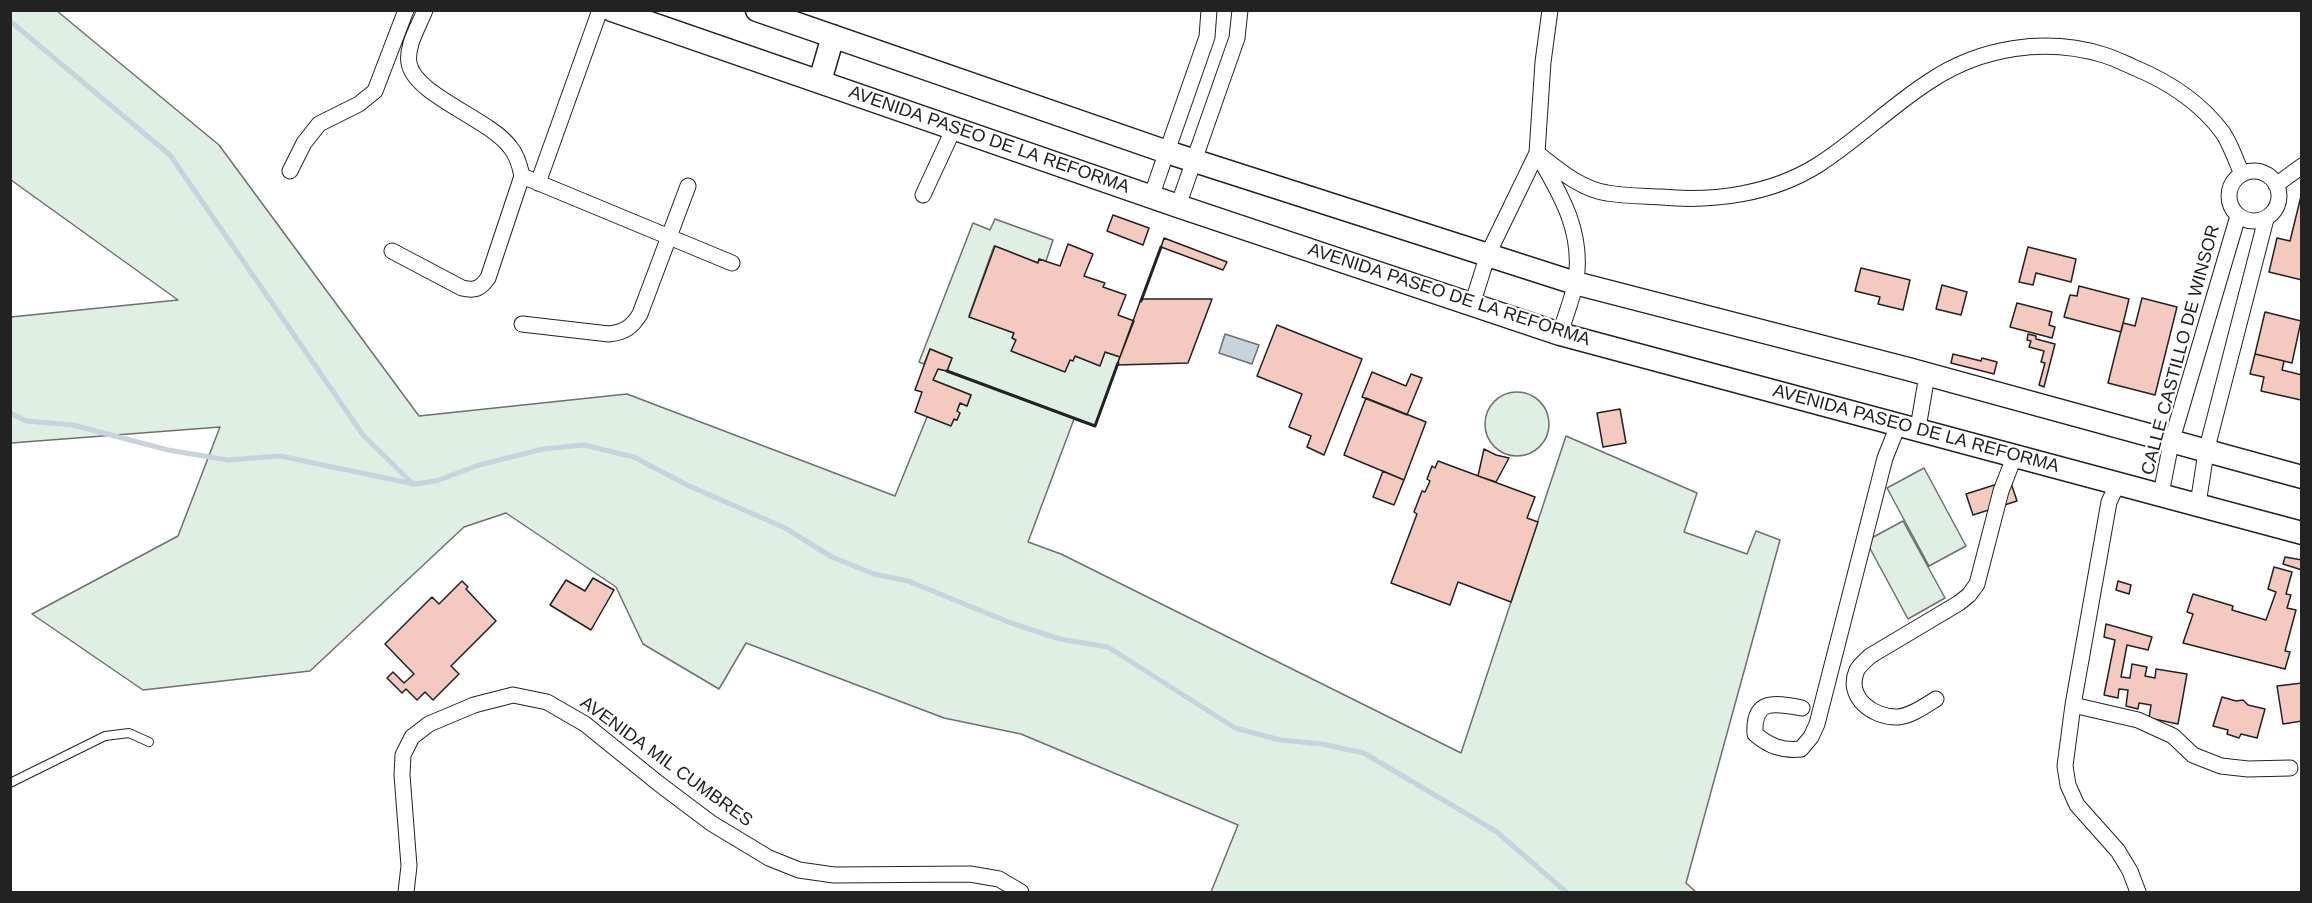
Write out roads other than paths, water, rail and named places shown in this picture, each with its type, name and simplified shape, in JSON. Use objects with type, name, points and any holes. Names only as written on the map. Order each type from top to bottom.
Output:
[{"type":"main road","name":"AVENIDA PASEO DE LA REFORMA","points":[[612,10],[1151,197],[1560,334],[2301,532]]},
{"type":"main road","points":[[757,10],[1167,152],[1575,283],[1927,375],[2301,477]]},
{"type":"main road","points":[[820,81],[833,36]]},
{"type":"street","points":[[290,171],[304,143],[319,124],[358,104],[375,90],[406,10]]},
{"type":"street","points":[[392,251],[462,288],[472,290],[482,286],[488,278],[522,176],[514,154],[499,135],[424,86],[414,76],[408,62],[410,47],[425,10]]},
{"type":"street","points":[[538,183],[600,10]]},
{"type":"street","points":[[1151,197],[1207,37],[1209,10]]},
{"type":"street","points":[[1178,206],[1237,38],[1240,10]]},
{"type":"street","points":[[1472,305],[1488,254],[1537,153],[1542,71],[1550,10]]},
{"type":"street","points":[[1537,153],[1564,174],[1586,186],[1606,193],[1673,198],[1731,197],[1775,185],[1817,166],[1931,80],[1966,61],[2009,48],[2054,46],[2103,55],[2153,75],[2197,104],[2224,134],[2242,174]]},
{"type":"street","points":[[923,195],[954,128]]},
{"type":"street","points":[[1537,153],[1566,205],[1573,225],[1577,248],[1575,283],[1560,334]]},
{"type":"street","points":[[2276,184],[2301,166]]},
{"type":"street","points":[[2198,504],[2206,452],[2266,219],[2278,204],[2276,184],[2270,177],[2261,172],[2251,171],[2242,174],[2234,180],[2230,189],[2229,199],[2232,208],[2246,221],[2266,219]]},
{"type":"street","points":[[522,176],[732,262]]},
{"type":"street","points":[[522,324],[609,334],[622,332],[633,325],[640,314],[688,186]]},
{"type":"street","name":"CALLE CASTILLO DE WINSOR","points":[[2161,494],[2171,443],[2238,216]]},
{"type":"street","points":[[1802,708],[1785,705],[1766,706],[1756,715],[1755,734],[1765,743],[1787,751],[1801,749],[1811,737],[1817,724],[1885,458],[1908,426],[1927,375]]},
{"type":"street","points":[[1936,699],[1922,709],[1900,717],[1881,716],[1866,708],[1856,692],[1854,679],[1858,668],[1869,656],[1959,603],[1977,584],[2001,491],[2015,455]]},
{"type":"street","points":[[2118,483],[2109,502],[2073,705],[2065,766],[2068,784],[2077,806],[2118,851],[2130,871],[2138,892]]},
{"type":"street","name":"AVENIDA MIL CUMBRES","points":[[406,892],[409,867],[402,775],[403,755],[412,737],[429,724],[474,705],[513,695],[547,702],[585,724],[711,823],[770,858],[799,870],[834,875],[970,874],[999,879],[1021,892]]},
{"type":"street","points":[[2073,705],[2138,720],[2173,736],[2193,755],[2222,766],[2248,769],[2290,768]]},
{"type":"lane","points":[[10,783],[105,736],[129,733],[149,742]]},
{"type":"waterway","points":[[10,21],[170,155],[363,435],[412,483]]},
{"type":"waterway","points":[[10,413],[26,421],[73,425],[168,450],[228,460],[280,456],[414,484],[436,481],[479,465],[543,449],[584,445],[634,457],[687,485],[785,528],[832,557],[874,574],[908,581],[1011,623],[1060,639],[1108,647],[1235,728],[1280,740],[1322,744],[1364,753],[1497,832],[1566,892]]}]
